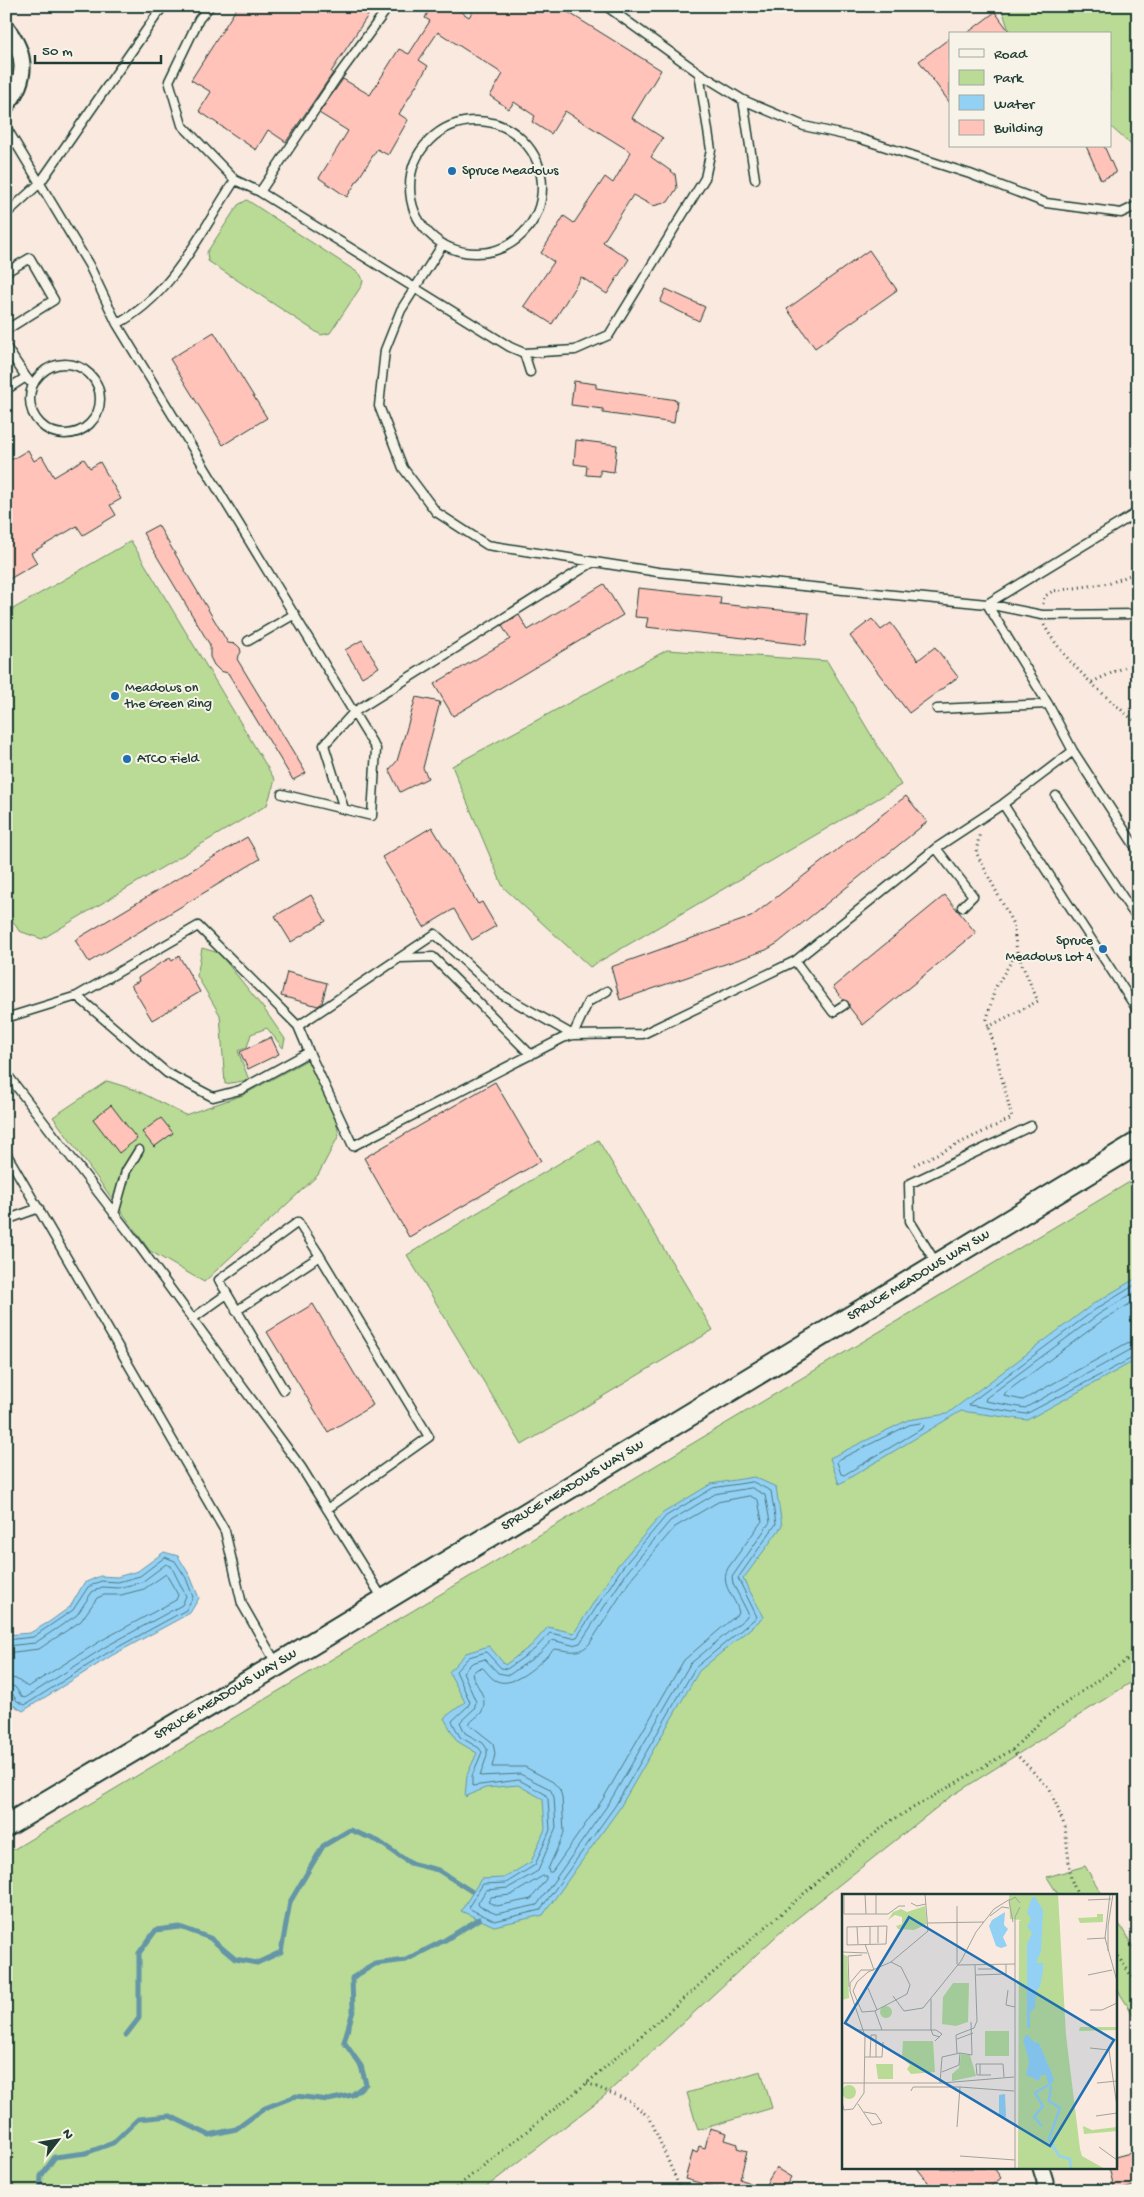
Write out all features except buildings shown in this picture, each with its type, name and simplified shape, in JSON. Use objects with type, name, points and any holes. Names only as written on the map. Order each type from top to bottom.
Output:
[{"type":"main road","name":"SPRUCE MEADOWS WAY SW","points":[[6,1826],[277,1665],[1138,1144]]},
{"type":"street","points":[[6,28],[16,40],[22,56],[22,74],[18,91],[6,106]]},
{"type":"street","points":[[1042,2170],[1045,2181],[1045,2191]]},
{"type":"lane","points":[[6,214],[40,183],[163,6]]},
{"type":"lane","points":[[210,6],[199,19],[169,81],[182,125],[235,180],[260,192],[510,347],[524,353],[575,350],[609,335],[705,178],[711,150],[699,73]]},
{"type":"lane","points":[[606,6],[699,73],[743,100],[804,126],[858,138],[970,174],[1046,203],[1121,213],[1138,205]]},
{"type":"lane","points":[[260,192],[334,80],[384,13]]},
{"type":"lane","points":[[743,100],[754,178]]},
{"type":"lane","points":[[485,121],[506,128],[524,142],[536,160],[541,180],[541,193],[533,220],[520,236],[503,247],[483,252],[462,251],[443,244],[425,230],[414,210],[409,188],[413,165],[424,145],[441,130],[462,122],[485,121]]},
{"type":"lane","points":[[6,127],[89,265],[118,324],[376,749],[372,816],[282,794]]},
{"type":"lane","points":[[118,324],[129,318],[155,297],[176,273],[235,180]]},
{"type":"lane","points":[[443,244],[401,310],[385,350],[378,406],[403,468],[436,512],[487,545],[658,572],[987,604],[1042,615],[1138,614]]},
{"type":"lane","points":[[6,272],[30,258],[54,300],[6,330]]},
{"type":"lane","points":[[6,347],[32,386],[31,410],[36,420],[45,429],[55,433],[77,432],[87,427],[99,408],[100,397],[92,377],[72,365],[60,364],[48,368],[32,386]]},
{"type":"lane","points":[[524,353],[530,372]]},
{"type":"lane","points":[[6,390],[26,377]]},
{"type":"lane","points":[[987,604],[1138,512]]},
{"type":"lane","points":[[344,809],[324,745],[354,712],[593,562]]},
{"type":"lane","points":[[987,604],[1048,704],[1073,751],[1138,851]]},
{"type":"lane","points":[[248,641],[295,614]]},
{"type":"lane","points":[[936,708],[1048,704]]},
{"type":"lane","points":[[6,1018],[77,996],[198,926],[298,1026],[308,1052],[353,1146],[573,1035],[643,1034],[795,961],[936,848],[1003,804],[1073,751]]},
{"type":"lane","points":[[1056,796],[1132,911],[1138,907]]},
{"type":"lane","points":[[1003,804],[1138,1011]]},
{"type":"lane","points":[[936,848],[973,896],[962,907]]},
{"type":"lane","points":[[298,1026],[435,934],[499,993],[573,1035]]},
{"type":"lane","points":[[398,958],[433,957],[531,1055]]},
{"type":"lane","points":[[795,961],[833,1012],[844,1005]]},
{"type":"lane","points":[[573,1035],[588,1002],[607,990]]},
{"type":"lane","points":[[77,996],[167,1073],[213,1097],[240,1090],[308,1052]]},
{"type":"lane","points":[[6,1073],[114,1214],[301,1467],[384,1600]]},
{"type":"lane","points":[[937,1265],[910,1221],[910,1184],[1031,1126]]},
{"type":"lane","points":[[114,1214],[126,1171],[139,1150]]},
{"type":"lane","points":[[6,1153],[225,1531],[242,1604],[277,1665]]},
{"type":"lane","points":[[6,1220],[39,1208]]},
{"type":"lane","points":[[284,1390],[219,1280],[298,1222],[429,1437],[327,1509]]},
{"type":"lane","points":[[236,1310],[320,1256]]},
{"type":"lane","points":[[192,1319],[227,1294]]},
{"type":"path","points":[[1138,572],[1110,583],[1053,591],[1044,597],[1042,615],[1044,626],[1053,640],[1092,682],[1138,724]]},
{"type":"path","points":[[1092,682],[1127,666]]},
{"type":"path","points":[[983,817],[976,852],[1013,924],[1017,952],[1038,1001],[988,1026]]},
{"type":"path","points":[[914,1165],[1012,1118],[987,1019],[995,988],[1017,952]]},
{"type":"path","points":[[452,2191],[587,2083],[840,1862],[889,1822],[1012,1750],[1043,1719],[1138,1652]]},
{"type":"path","points":[[1012,1750],[1050,1789],[1065,1827],[1071,1879],[1077,1894]]},
{"type":"path","points":[[1116,1953],[1138,1985]]},
{"type":"path","points":[[587,2083],[630,2101],[650,2118],[681,2191]]},
{"type":"green space","points":[[1001,6],[1138,6],[1138,151],[1112,128],[1112,32],[1009,32]]},
{"type":"green space","points":[[247,200],[360,274],[363,280],[362,285],[330,333],[321,335],[208,261],[207,252],[238,205]]},
{"type":"green space","name":"Meadows on the Green Ring","points":[[131,541],[275,780],[267,805],[42,939],[19,931],[6,910],[6,613]]},
{"type":"green space","points":[[667,650],[827,661],[901,785],[590,967],[503,887],[452,766]]},
{"type":"green space","points":[[202,948],[219,953],[264,1009],[285,1039],[283,1048],[267,1028],[251,1034],[247,1047],[238,1051],[249,1080],[225,1084],[220,1015],[197,976]]},
{"type":"green space","points":[[307,1060],[330,1091],[339,1135],[318,1175],[204,1282],[150,1251],[53,1117],[107,1081],[136,1090],[185,1115],[243,1095]]},
{"type":"green space","points":[[598,1140],[713,1330],[522,1445],[407,1255]]},
{"type":"green space","points":[[1138,1177],[1138,1678],[950,1797],[786,1927],[602,2098],[481,2191],[6,2191],[6,1854]]},
{"type":"green space","points":[[1085,1866],[1102,1894],[1058,1894],[1047,1877]]},
{"type":"green space","points":[[1116,1919],[1138,1955],[1138,2022],[1116,1988]]},
{"type":"green space","points":[[761,2071],[772,2108],[698,2130],[687,2093]]},
{"type":"water","points":[[1138,1277],[1138,1359],[1027,1420],[961,1411],[839,1484],[830,1458],[908,1420],[947,1414],[1093,1304]]},
{"type":"water","points":[[754,1477],[776,1487],[782,1526],[743,1579],[764,1617],[699,1671],[619,1809],[543,1915],[494,1926],[461,1911],[481,1879],[504,1878],[531,1862],[545,1829],[543,1799],[518,1785],[485,1788],[465,1797],[467,1775],[477,1753],[457,1741],[444,1718],[465,1702],[449,1672],[466,1653],[489,1646],[505,1665],[532,1645],[548,1627],[574,1633],[618,1565],[663,1513],[711,1484]]},
{"type":"water","points":[[164,1552],[178,1556],[190,1576],[199,1598],[190,1613],[111,1656],[23,1711],[13,1705],[6,1692],[6,1635],[30,1633],[49,1622],[70,1607],[84,1583],[100,1576],[117,1577],[138,1571]]},
{"type":"waterway","points":[[126,2035],[139,2018],[139,1953],[156,1930],[180,1927],[210,1938],[235,1959],[257,1963],[281,1952],[290,1902],[323,1846],[350,1830],[378,1841],[410,1863],[438,1870],[471,1891]]},
{"type":"waterway","points":[[40,2191],[41,2176],[55,2157],[86,2153],[113,2143],[138,2119],[170,2116],[209,2135],[236,2129],[265,2108],[296,2096],[328,2100],[352,2095],[366,2084],[361,2066],[344,2042],[353,2011],[352,1978],[375,1964],[406,1960],[445,1940],[479,1919]]},
{"type":"place","name":"Spruce Meadows","points":[[452,171]]},
{"type":"place","name":"Meadows on the Green Ring","points":[[115,696]]},
{"type":"place","name":"ATCO Field","points":[[127,759]]},
{"type":"place","name":"Spruce Meadows Lot 4","points":[[1103,949]]}]
